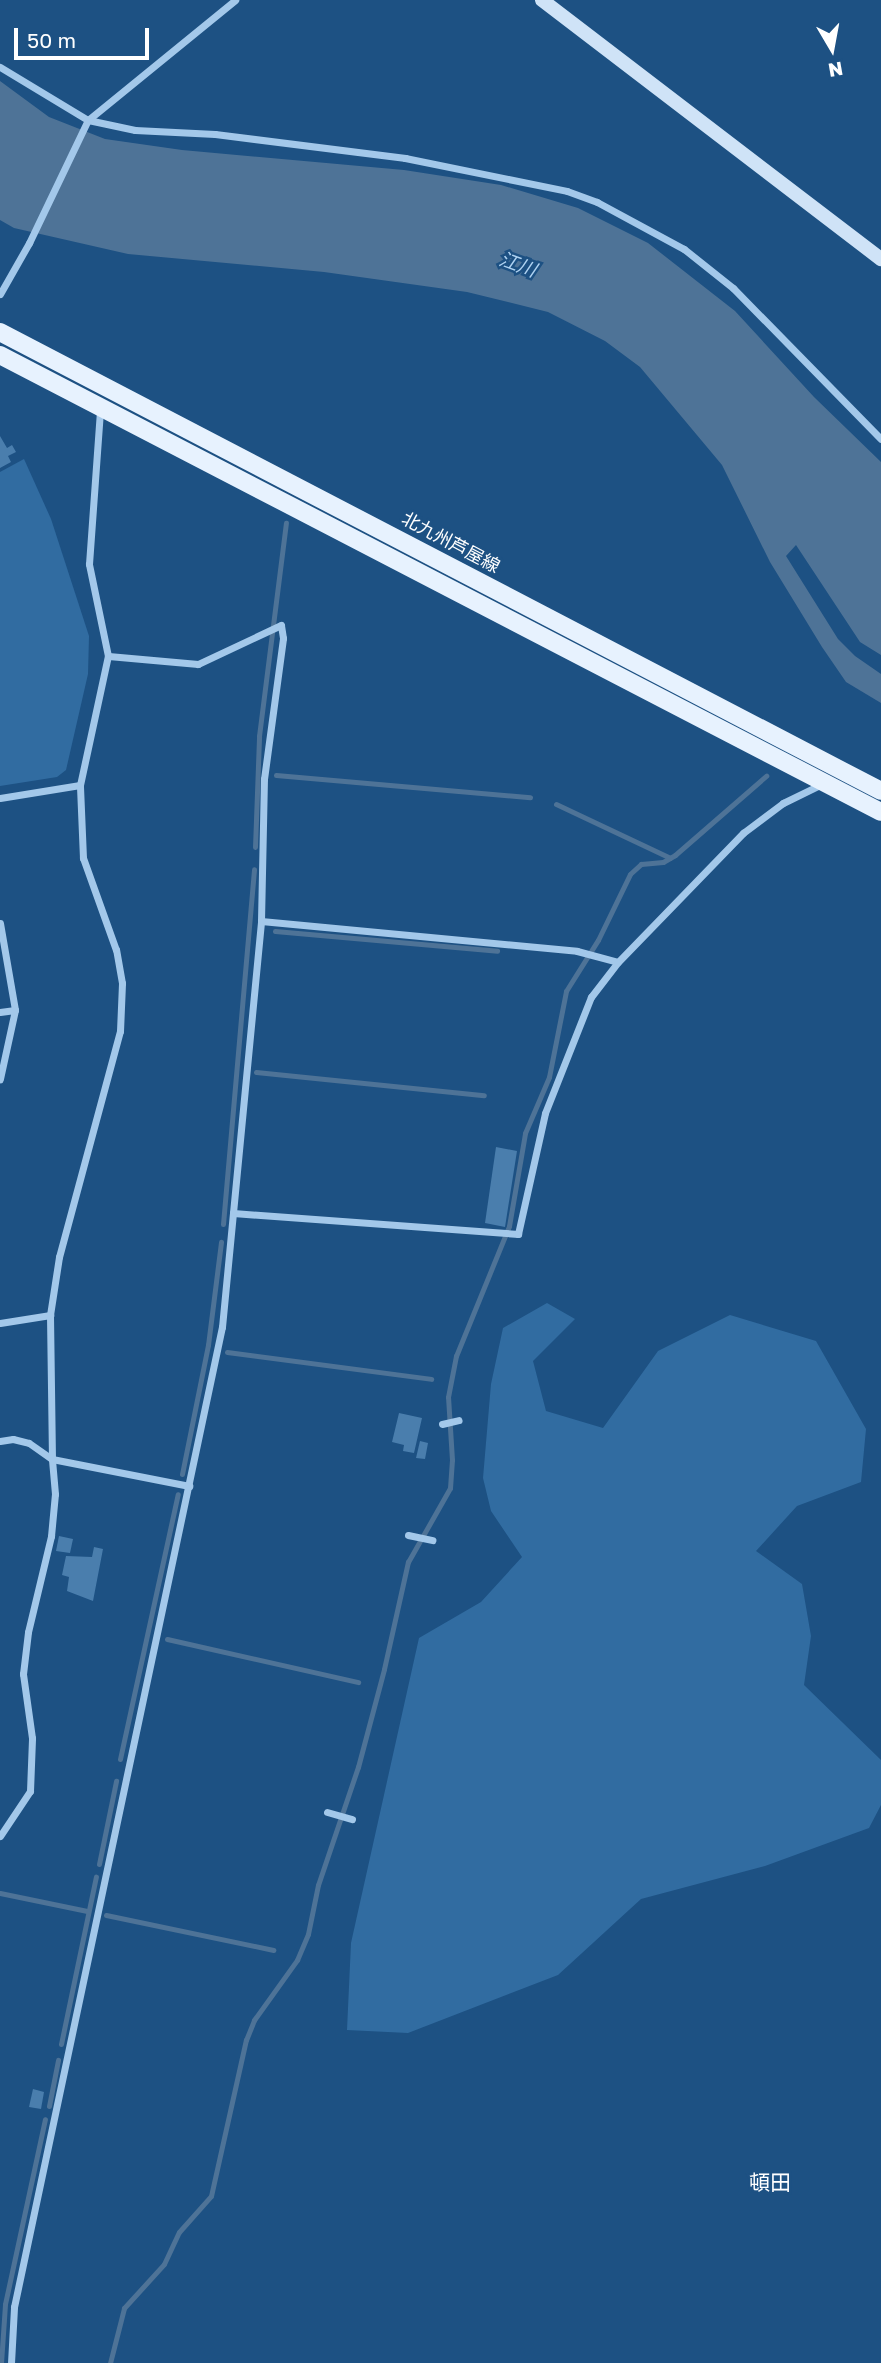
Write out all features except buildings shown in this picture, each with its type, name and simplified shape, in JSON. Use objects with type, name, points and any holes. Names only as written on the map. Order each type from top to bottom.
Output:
[{"type":"main road","name":"北九州芦屋線","points":[[0,332],[881,791]]},
{"type":"main road","points":[[0,355],[881,812]]},
{"type":"street","points":[[0,294],[29,243],[75,152],[88,120],[236,0]]},
{"type":"street","points":[[542,0],[881,259]]},
{"type":"street","points":[[0,67],[88,120],[135,130],[215,134],[405,158],[567,191],[597,202],[684,249],[733,288],[881,439]]},
{"type":"street","points":[[0,1836],[30,1791],[32,1738],[23,1674],[28,1632],[51,1536],[55,1494],[50,1315],[59,1257],[120,1031],[122,983],[116,950],[83,858],[80,785],[108,656],[89,564],[100,406],[106,386]]},
{"type":"street","points":[[11,2363],[14,2307],[222,1326],[261,921],[264,779],[283,638],[281,625],[198,664],[108,656]]},
{"type":"street","points":[[233,1213],[518,1234],[545,1113],[591,997],[618,962],[743,833],[783,803],[826,782]]},
{"type":"street","points":[[0,798],[80,785]]},
{"type":"street","points":[[261,921],[577,951],[618,962]]},
{"type":"street","points":[[0,923],[15,1010],[0,1079]]},
{"type":"street","points":[[0,1012],[15,1010]]},
{"type":"street","points":[[0,1323],[50,1315]]},
{"type":"street","points":[[442,1424],[459,1419]]},
{"type":"street","points":[[0,1441],[13,1439],[29,1443],[52,1459],[189,1486]]},
{"type":"street","points":[[408,1535],[432,1540]]},
{"type":"street","points":[[327,1812],[352,1819]]},
{"type":"shaded area","points":[[24,459],[51,519],[89,636],[88,674],[66,770],[57,777],[0,786],[0,472]]},
{"type":"shaded area","points":[[547,1303],[575,1319],[533,1361],[546,1411],[603,1428],[658,1351],[730,1315],[816,1341],[866,1429],[861,1482],[797,1506],[756,1551],[802,1584],[811,1636],[804,1685],[881,1760],[881,1805],[869,1828],[765,1866],[641,1899],[558,1975],[408,2033],[347,2030],[351,1943],[419,1638],[481,1602],[522,1557],[491,1511],[483,1478],[491,1384],[503,1328]]},
{"type":"water","name":"江川","points":[[0,81],[49,117],[105,139],[182,150],[404,170],[501,185],[578,208],[648,243],[735,311],[814,397],[881,462],[881,655],[860,642],[796,545],[786,556],[838,639],[855,656],[881,674],[881,703],[846,682],[822,647],[770,562],[722,465],[640,367],[605,341],[548,312],[467,292],[324,272],[128,254],[14,228],[0,220]]},
{"type":"waterway","points":[[255,847],[259,736],[286,523]]},
{"type":"waterway","points":[[276,775],[530,797]]},
{"type":"waterway","points":[[110,2363],[124,2308],[164,2264],[179,2232],[211,2196],[246,2040],[254,2020],[297,1960],[308,1934],[318,1885],[358,1767],[408,1562],[450,1488],[452,1460],[448,1397],[456,1356],[509,1226],[525,1133],[549,1077],[566,991],[598,940],[630,874],[641,864],[663,862],[675,855],[766,776]]},
{"type":"waterway","points":[[556,804],[670,858]]},
{"type":"waterway","points":[[223,1224],[254,869]]},
{"type":"waterway","points":[[275,931],[497,951]]},
{"type":"waterway","points":[[256,1072],[484,1095]]},
{"type":"waterway","points":[[182,1474],[208,1345],[221,1242]]},
{"type":"waterway","points":[[227,1352],[431,1379]]},
{"type":"waterway","points":[[120,1759],[178,1494]]},
{"type":"waterway","points":[[167,1639],[358,1682]]},
{"type":"waterway","points":[[99,1864],[116,1781]]},
{"type":"waterway","points":[[61,2044],[96,1877]]},
{"type":"waterway","points":[[0,1893],[87,1911]]},
{"type":"waterway","points":[[106,1915],[273,1950]]},
{"type":"waterway","points":[[49,2106],[58,2060]]},
{"type":"waterway","points":[[1,2363],[5,2304],[45,2119]]},
{"type":"district","name":"頓田","points":[[770,2182]]}]
